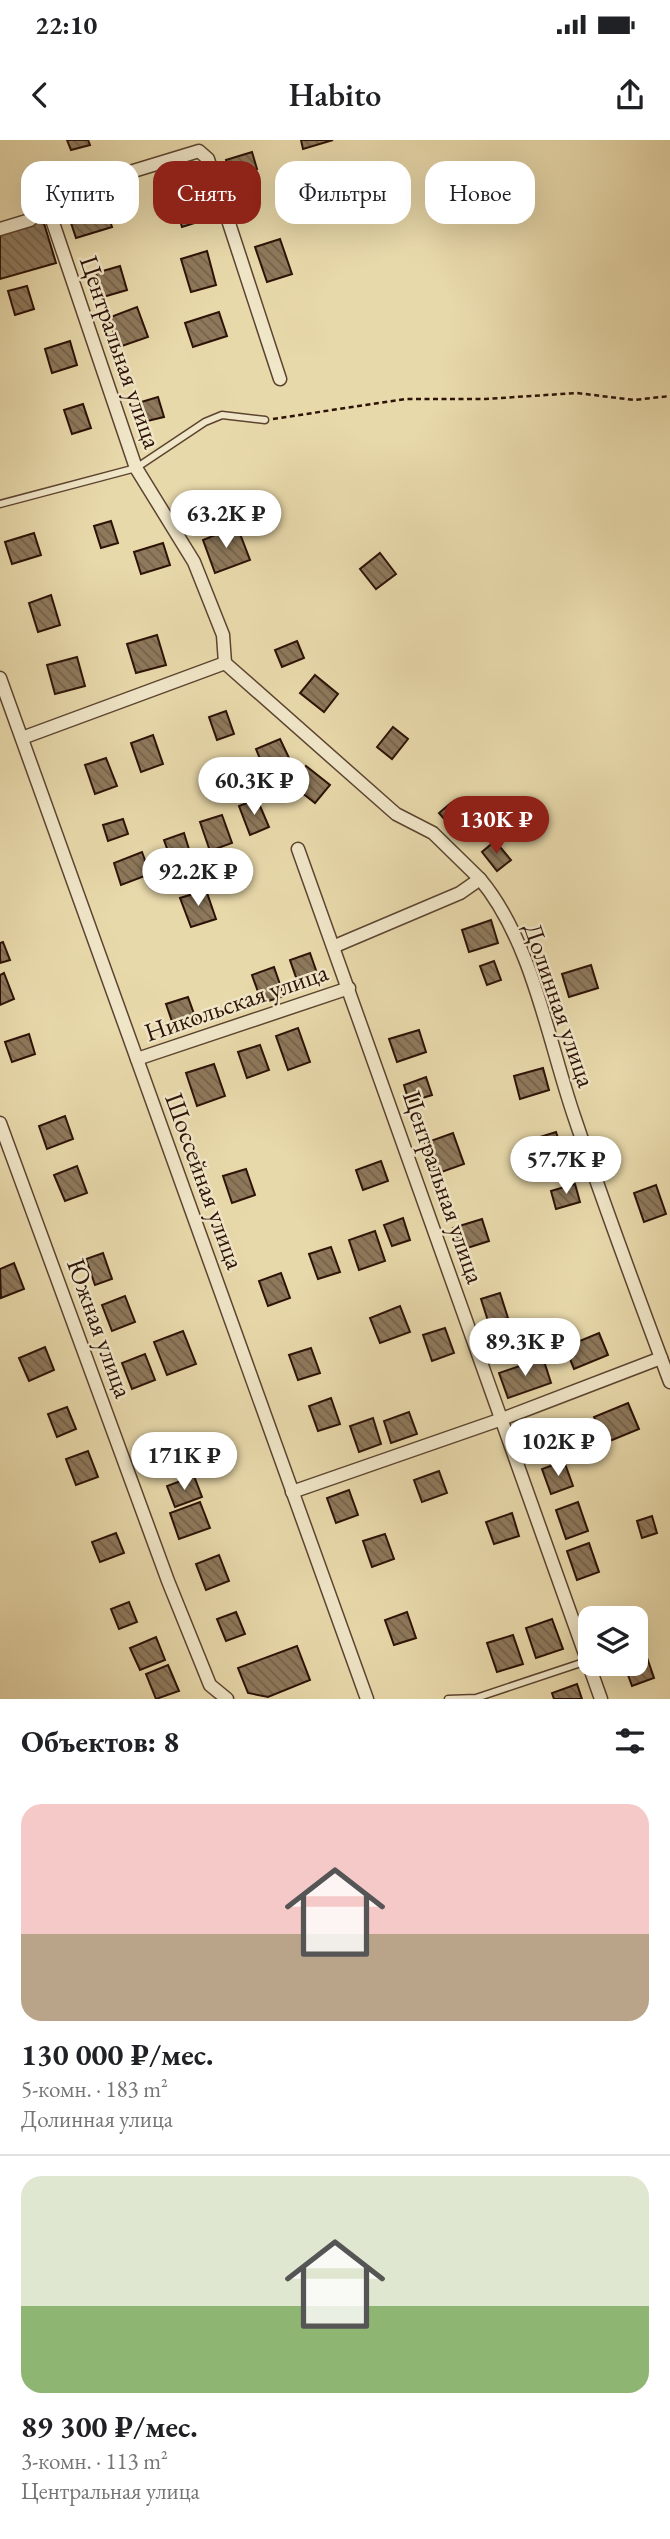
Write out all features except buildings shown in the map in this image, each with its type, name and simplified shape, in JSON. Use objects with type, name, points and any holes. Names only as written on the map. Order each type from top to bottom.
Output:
[{"type":"street","points":[[139,168],[193,151],[205,154],[280,379]]},
{"type":"street","points":[[0,229],[21,223]]},
{"type":"street","name":"Центральная улица","points":[[53,224],[136,468],[194,562],[223,635],[225,663]]},
{"type":"street","points":[[22,738],[225,663]]},
{"type":"street","name":"Долинная улица","points":[[225,663],[396,814],[433,833],[495,896],[546,1019],[573,1114],[670,1382]]},
{"type":"street","name":"Шоссейная улица","points":[[0,678],[367,1699]]},
{"type":"street","name":"Центральная улица","points":[[298,849],[335,946],[578,1635]]},
{"type":"street","points":[[335,946],[460,893],[480,879]]},
{"type":"street","name":"Никольская улица","points":[[137,1059],[349,988]]},
{"type":"street","name":"Южная улица","points":[[0,1123],[168,1581],[210,1685],[227,1699]]},
{"type":"street","points":[[292,1492],[502,1419],[661,1358]]},
{"type":"street","name":"Центральная улица","points":[[593,1676],[601,1699]]},
{"type":"lane","points":[[0,503],[136,468],[205,422],[222,415],[265,420]]},
{"type":"lane","points":[[448,1699],[476,1698],[578,1664]]},
{"type":"path","points":[[265,420],[322,409],[405,399],[485,399],[577,393],[634,400],[670,396]]}]
